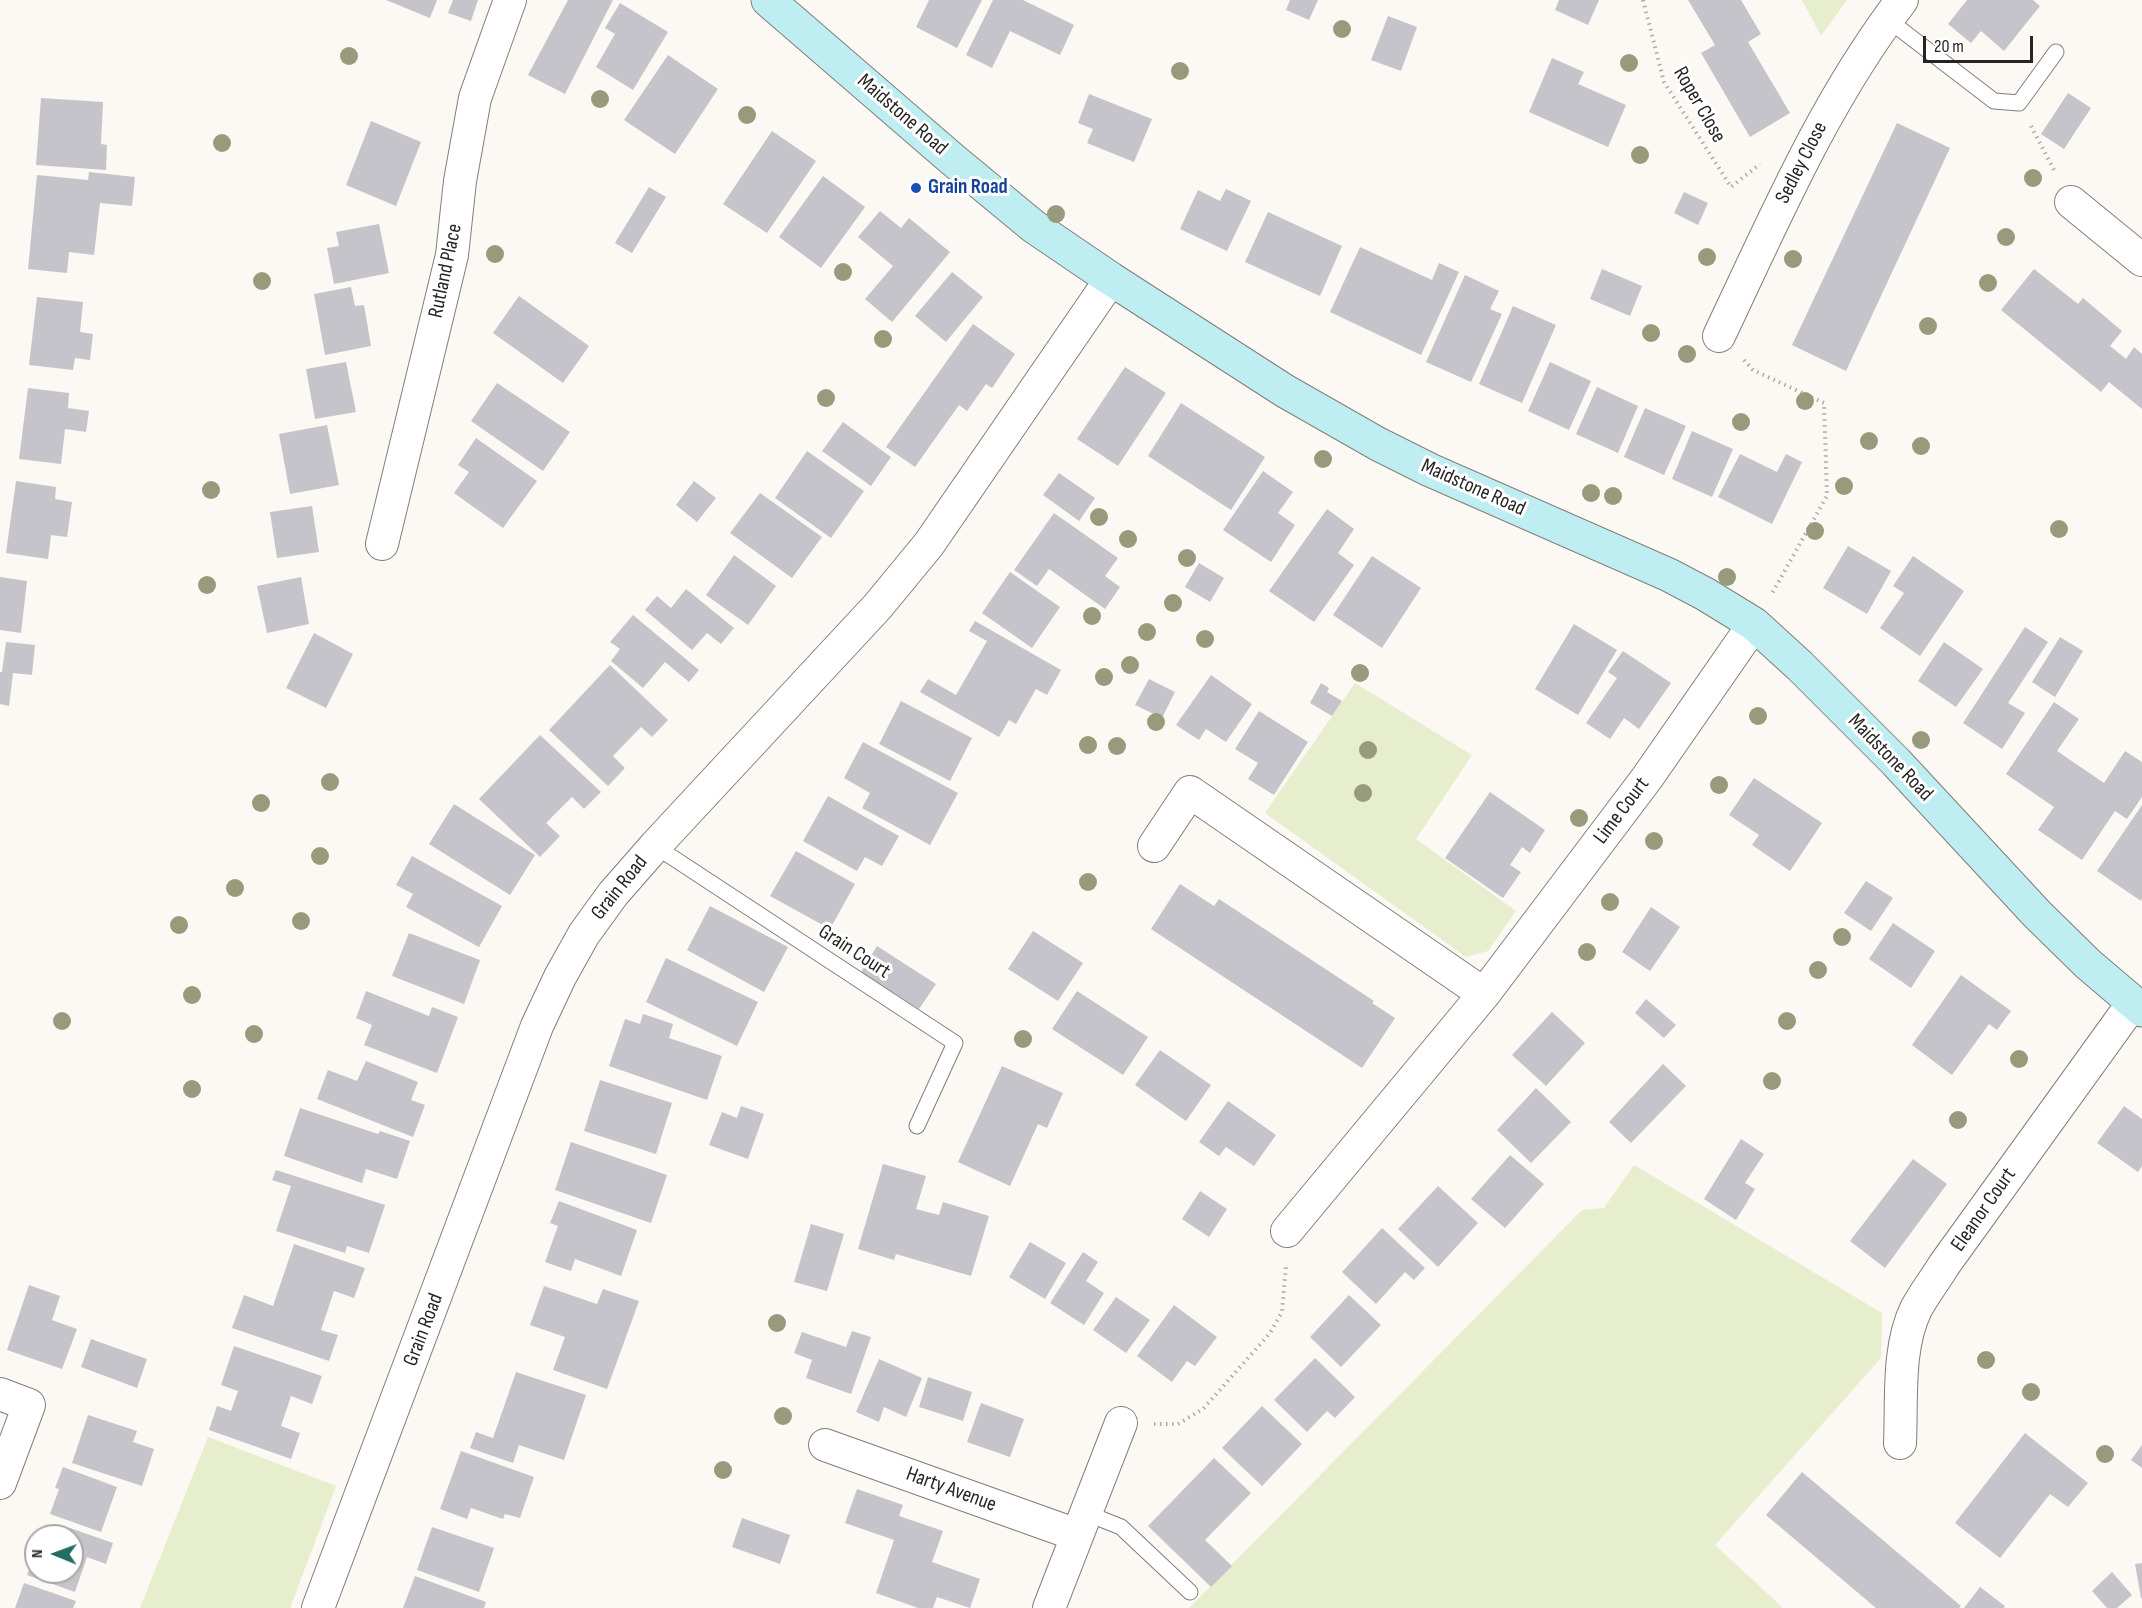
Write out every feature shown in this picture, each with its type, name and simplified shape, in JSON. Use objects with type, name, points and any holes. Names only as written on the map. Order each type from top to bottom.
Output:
[{"type":"street","name":"Rutland Place","points":[[382,543],[452,255],[460,181],[475,98],[510,0]]},
{"type":"street","name":"Maidstone Road","points":[[768,0],[952,159],[1034,226],[1111,279],[1285,391],[1378,444],[1430,470],[1659,570],[1705,594],[1754,624],[1800,666],[1896,762],[2037,914],[2088,964],[2137,1007]]},
{"type":"street","name":"Sedley Close","points":[[1719,336],[1799,166],[1856,65],[1895,10]]},
{"type":"street","points":[[2070,202],[2142,260]]},
{"type":"street","name":"Grain Road","points":[[318,1608],[537,1026],[560,977],[584,934],[613,894],[655,846],[870,614],[929,544],[1111,279]]},
{"type":"street","name":"Lime Court","points":[[1287,1231],[1484,994],[1647,778],[1754,624]]},
{"type":"street","points":[[1154,846],[1190,792],[1484,994]]},
{"type":"street","name":"Eleanor Court","points":[[1900,1443],[1903,1361],[1916,1309],[1944,1265],[2137,1007]]},
{"type":"street","points":[[0,1394],[29,1405],[0,1483]]},
{"type":"street","points":[[1048,1608],[1121,1423]]},
{"type":"street","name":"Harty Avenue","points":[[825,1445],[1081,1524]]},
{"type":"lane","points":[[1895,10],[1994,101],[2019,103],[2056,52]]},
{"type":"lane","name":"Grain Court","points":[[655,846],[955,1043],[917,1126]]},
{"type":"lane","points":[[1081,1524],[1121,1527],[1190,1592]]},
{"type":"path","name":"Roper Close","points":[[1643,0],[1664,82],[1731,187]]},
{"type":"path","points":[[2019,103],[2070,202]]},
{"type":"path","points":[[1719,336],[1754,370],[1824,403],[1827,496],[1754,624]]},
{"type":"path","points":[[1121,1423],[1178,1424],[1203,1409],[1270,1333],[1282,1312],[1287,1231]]},
{"type":"green space","points":[[1802,0],[1847,0],[1821,36]]},
{"type":"green space","points":[[1355,683],[1472,755],[1416,839],[1516,911],[1488,951],[1466,957],[1265,813]]},
{"type":"green space","points":[[1634,1165],[1882,1313],[1881,1358],[1715,1545],[1783,1608],[1189,1608],[1582,1210],[1604,1208]]},
{"type":"green space","points":[[208,1437],[336,1486],[290,1608],[140,1608]]},
{"type":"building","points":[[386,0],[437,0],[430,18]]},
{"type":"building","points":[[453,0],[478,0],[471,21],[448,13]]},
{"type":"building","points":[[568,0],[613,0],[565,94],[528,75]]},
{"type":"building","points":[[929,0],[982,0],[957,48],[916,27]]},
{"type":"building","points":[[993,0],[1023,0],[1074,25],[1060,55],[1010,31],[992,68],[966,55]]},
{"type":"building","points":[[1290,0],[1318,0],[1309,20],[1286,10]]},
{"type":"building","points":[[1559,0],[1599,0],[1588,25],[1555,10]]},
{"type":"building","points":[[1688,0],[1741,0],[1761,34],[1748,42],[1790,113],[1750,137],[1701,53],[1715,45]]},
{"type":"building","points":[[1967,0],[2033,0],[2040,6],[2004,51],[1981,31],[1971,43],[1948,24]]},
{"type":"building","points":[[620,3],[668,32],[633,90],[596,67],[615,34],[605,28]]},
{"type":"building","points":[[1388,16],[1417,27],[1401,71],[1371,60]]},
{"type":"building","points":[[668,55],[718,89],[675,154],[624,120]]},
{"type":"building","points":[[1552,58],[1584,72],[1578,84],[1626,105],[1608,147],[1529,112]]},
{"type":"building","points":[[2068,93],[2091,108],[2064,149],[2041,134]]},
{"type":"building","points":[[1089,94],[1152,119],[1134,162],[1087,143],[1093,129],[1078,123]]},
{"type":"building","points":[[41,98],[103,102],[101,144],[107,145],[106,170],[36,165]]},
{"type":"building","points":[[371,121],[421,142],[396,206],[346,185]]},
{"type":"building","points":[[1897,123],[1950,148],[1846,371],[1792,345]]},
{"type":"building","points":[[772,131],[816,161],[767,233],[723,204]]},
{"type":"building","points":[[89,172],[135,177],[132,206],[100,203],[94,255],[69,252],[67,273],[28,269],[37,175],[88,180]]},
{"type":"building","points":[[823,176],[865,207],[821,268],[779,237]]},
{"type":"building","points":[[649,187],[666,197],[632,253],[615,243]]},
{"type":"building","points":[[1226,189],[1251,201],[1227,251],[1180,229],[1198,190],[1220,201]]},
{"type":"building","points":[[1684,192],[1708,203],[1698,225],[1674,213]]},
{"type":"building","points":[[880,211],[901,228],[909,218],[950,252],[892,322],[865,299],[893,266],[858,237]]},
{"type":"building","points":[[1268,212],[1342,246],[1320,296],[1245,262]]},
{"type":"building","points":[[379,224],[389,273],[334,284],[327,248],[339,246],[336,232]]},
{"type":"building","points":[[1360,247],[1432,280],[1439,263],[1459,272],[1421,355],[1330,312]]},
{"type":"building","points":[[1602,269],[1642,286],[1630,316],[1590,299]]},
{"type":"building","points":[[2034,269],[2078,304],[2083,298],[2122,331],[2110,346],[2126,359],[2134,347],[2142,354],[2142,409],[2109,382],[2101,392],[2001,310]]},
{"type":"building","points":[[952,272],[983,297],[946,342],[915,316]]},
{"type":"building","points":[[1465,275],[1499,291],[1490,309],[1502,314],[1471,382],[1426,362]]},
{"type":"building","points":[[351,287],[355,306],[364,305],[371,346],[325,355],[314,294]]},
{"type":"building","points":[[519,296],[589,346],[563,383],[493,333]]},
{"type":"building","points":[[37,297],[83,302],[80,332],[93,334],[90,360],[75,358],[73,370],[29,365]]},
{"type":"building","points":[[1513,306],[1556,325],[1522,403],[1479,384]]},
{"type":"building","points":[[973,324],[1015,354],[992,388],[986,384],[967,411],[959,405],[915,467],[886,447]]},
{"type":"building","points":[[346,362],[356,412],[315,419],[306,369]]},
{"type":"building","points":[[1550,362],[1591,381],[1569,430],[1528,411]]},
{"type":"building","points":[[1125,367],[1166,393],[1118,466],[1077,439]]},
{"type":"building","points":[[497,383],[570,432],[543,471],[471,421]]},
{"type":"building","points":[[1597,387],[1638,406],[1618,453],[1576,434]]},
{"type":"building","points":[[28,388],[69,393],[68,408],[89,411],[86,432],[65,429],[61,464],[19,459]]},
{"type":"building","points":[[1181,403],[1265,457],[1231,510],[1148,456]]},
{"type":"building","points":[[1645,408],[1686,426],[1664,475],[1624,457]]},
{"type":"building","points":[[843,422],[891,457],[871,486],[822,451]]},
{"type":"building","points":[[327,425],[339,485],[290,494],[279,434]]},
{"type":"building","points":[[1692,431],[1733,449],[1712,497],[1672,479]]},
{"type":"building","points":[[476,438],[537,481],[503,528],[454,493],[469,472],[458,465]]},
{"type":"building","points":[[807,451],[864,491],[831,538],[775,498]]},
{"type":"building","points":[[1740,454],[1777,472],[1786,454],[1802,462],[1772,524],[1718,497]]},
{"type":"building","points":[[1263,471],[1293,492],[1278,513],[1295,525],[1271,562],[1223,530]]},
{"type":"building","points":[[1059,473],[1095,498],[1079,521],[1043,495]]},
{"type":"building","points":[[16,481],[56,487],[55,499],[72,502],[67,537],[51,535],[48,559],[6,553]]},
{"type":"building","points":[[694,481],[716,498],[697,522],[676,505]]},
{"type":"building","points":[[760,493],[822,537],[792,578],[730,533]]},
{"type":"building","points":[[312,506],[319,552],[277,558],[270,512]]},
{"type":"building","points":[[1327,509],[1354,529],[1338,553],[1354,565],[1314,622],[1269,591]]},
{"type":"building","points":[[1054,513],[1118,558],[1105,576],[1120,587],[1105,609],[1049,569],[1037,586],[1014,570]]},
{"type":"building","points":[[1848,546],[1891,571],[1867,614],[1823,588]]},
{"type":"building","points":[[734,555],[776,586],[748,625],[706,595]]},
{"type":"building","points":[[1372,556],[1421,588],[1382,648],[1333,615]]},
{"type":"building","points":[[1913,556],[1964,591],[1920,656],[1880,628],[1904,593],[1893,586]]},
{"type":"building","points":[[1199,563],[1224,578],[1210,602],[1185,587]]},
{"type":"building","points":[[1010,572],[1060,607],[1032,648],[982,613]]},
{"type":"building","points":[[0,577],[27,581],[21,633],[0,630]]},
{"type":"building","points":[[301,577],[309,624],[267,633],[257,586]]},
{"type":"building","points":[[686,589],[734,628],[721,644],[707,633],[692,650],[645,610],[657,596],[671,608]]},
{"type":"building","points":[[633,615],[699,670],[689,682],[665,662],[643,688],[611,661],[620,649],[610,642]]},
{"type":"building","points":[[975,621],[1061,670],[1047,695],[1036,689],[1016,724],[1009,720],[999,737],[920,692],[928,679],[956,695],[987,641],[969,631]]},
{"type":"building","points":[[1574,624],[1617,650],[1578,715],[1535,689]]},
{"type":"building","points":[[2025,627],[2048,642],[2008,703],[2025,713],[2002,749],[1963,723]]},
{"type":"building","points":[[314,633],[353,654],[326,708],[286,688]]},
{"type":"building","points":[[2060,637],[2083,651],[2055,697],[2032,682]]},
{"type":"building","points":[[6,642],[35,645],[32,675],[13,673],[9,706],[0,704],[0,672],[2,672]]},
{"type":"building","points":[[1944,642],[1983,669],[1956,707],[1918,681]]},
{"type":"building","points":[[1623,651],[1671,683],[1639,729],[1624,718],[1610,739],[1586,723],[1617,678],[1608,672]]},
{"type":"building","points":[[610,665],[668,720],[652,737],[641,727],[613,756],[625,768],[608,786],[549,730]]},
{"type":"building","points":[[1211,675],[1252,704],[1226,742],[1206,729],[1199,740],[1176,725]]},
{"type":"building","points":[[1149,679],[1175,692],[1162,718],[1135,705]]},
{"type":"building","points":[[1321,683],[1329,688],[1327,692],[1342,701],[1332,716],[1310,703]]},
{"type":"building","points":[[901,701],[972,738],[950,781],[879,744]]},
{"type":"building","points":[[2054,702],[2079,719],[2057,751],[2104,783],[2125,751],[2142,762],[2142,797],[2127,819],[2115,811],[2082,860],[2038,830],[2054,807],[2006,774]]},
{"type":"building","points":[[1259,711],[1308,742],[1274,795],[1248,779],[1258,763],[1235,749]]},
{"type":"building","points":[[540,735],[601,792],[584,809],[572,797],[546,823],[560,836],[540,857],[479,799]]},
{"type":"building","points":[[863,742],[958,793],[930,845],[862,808],[870,793],[844,778]]},
{"type":"building","points":[[1754,778],[1822,823],[1790,871],[1752,845],[1759,835],[1729,815]]},
{"type":"building","points":[[1490,792],[1545,830],[1530,853],[1522,847],[1510,865],[1521,872],[1503,898],[1445,858]]},
{"type":"building","points":[[828,796],[899,836],[882,866],[865,857],[857,871],[803,841]]},
{"type":"building","points":[[454,804],[535,855],[510,895],[429,844]]},
{"type":"building","points":[[2142,805],[2142,898],[2141,901],[2097,871]]},
{"type":"building","points":[[796,851],[855,884],[830,929],[770,896]]},
{"type":"building","points":[[412,856],[502,906],[479,947],[406,907],[413,894],[396,885]]},
{"type":"building","points":[[1866,881],[1893,898],[1871,931],[1844,913]]},
{"type":"building","points":[[1180,884],[1214,906],[1219,899],[1374,1001],[1372,1003],[1395,1018],[1362,1068],[1151,929]]},
{"type":"building","points":[[710,906],[788,947],[764,992],[687,950]]},
{"type":"building","points":[[1651,907],[1680,927],[1650,971],[1622,952]]},
{"type":"building","points":[[1893,923],[1935,951],[1911,988],[1869,959]]},
{"type":"building","points":[[1033,931],[1083,963],[1058,1001],[1008,969]]},
{"type":"building","points":[[409,933],[480,960],[464,1004],[392,976]]},
{"type":"building","points":[[877,946],[936,984],[919,1009],[861,972]]},
{"type":"building","points":[[666,958],[758,1002],[737,1046],[646,1002]]},
{"type":"building","points":[[1961,975],[2011,1011],[1997,1030],[1989,1024],[1952,1075],[1912,1045]]},
{"type":"building","points":[[366,991],[429,1016],[432,1007],[458,1017],[437,1073],[364,1045],[372,1025],[356,1018]]},
{"type":"building","points":[[1077,991],[1148,1037],[1123,1075],[1052,1029]]},
{"type":"building","points":[[1646,999],[1676,1025],[1664,1038],[1635,1013]]},
{"type":"building","points":[[1552,1012],[1585,1043],[1546,1086],[1512,1055]]},
{"type":"building","points":[[643,1014],[673,1024],[669,1038],[722,1056],[707,1100],[609,1066],[625,1019],[640,1024]]},
{"type":"building","points":[[1160,1050],[1211,1085],[1186,1121],[1135,1085]]},
{"type":"building","points":[[366,1061],[418,1082],[411,1100],[425,1105],[413,1137],[317,1099],[328,1070],[357,1081]]},
{"type":"building","points":[[1663,1064],[1686,1086],[1631,1143],[1609,1122]]},
{"type":"building","points":[[1002,1066],[1063,1093],[1047,1128],[1038,1124],[1010,1186],[958,1162]]},
{"type":"building","points":[[600,1080],[672,1103],[656,1154],[584,1131]]},
{"type":"building","points":[[1536,1088],[1571,1122],[1531,1163],[1497,1130]]},
{"type":"building","points":[[1228,1101],[1276,1135],[1254,1166],[1226,1147],[1219,1156],[1199,1142]]},
{"type":"building","points":[[741,1106],[764,1114],[748,1159],[709,1145],[722,1112],[737,1118]]},
{"type":"building","points":[[2124,1106],[2142,1119],[2142,1166],[2138,1172],[2097,1143]]},
{"type":"building","points":[[300,1108],[378,1134],[380,1131],[410,1141],[397,1179],[366,1169],[362,1183],[284,1156]]},
{"type":"building","points":[[1741,1139],[1764,1154],[1745,1183],[1755,1189],[1736,1220],[1704,1199]]},
{"type":"building","points":[[571,1142],[667,1175],[651,1223],[555,1190]]},
{"type":"building","points":[[1510,1155],[1544,1184],[1505,1228],[1471,1199]]},
{"type":"building","points":[[1913,1159],[1947,1184],[1885,1268],[1850,1241]]},
{"type":"building","points":[[883,1164],[926,1176],[916,1209],[939,1215],[943,1202],[989,1216],[971,1276],[896,1254],[894,1260],[858,1249]]},
{"type":"building","points":[[276,1170],[385,1205],[369,1253],[347,1246],[345,1253],[276,1231],[291,1186],[272,1180]]},
{"type":"building","points":[[1438,1186],[1478,1223],[1438,1267],[1398,1229]]},
{"type":"building","points":[[1200,1191],[1227,1209],[1209,1237],[1182,1219]]},
{"type":"building","points":[[559,1201],[637,1230],[621,1276],[575,1259],[571,1271],[545,1262],[558,1226],[550,1223]]},
{"type":"building","points":[[811,1224],[844,1234],[827,1291],[794,1282]]},
{"type":"building","points":[[1382,1228],[1425,1268],[1414,1280],[1405,1272],[1376,1304],[1342,1272]]},
{"type":"building","points":[[1030,1242],[1066,1263],[1045,1299],[1009,1277]]},
{"type":"building","points":[[294,1244],[365,1268],[354,1298],[334,1291],[321,1330],[338,1335],[329,1361],[232,1328],[244,1295],[273,1306]]},
{"type":"building","points":[[1083,1252],[1098,1262],[1086,1281],[1104,1293],[1084,1325],[1050,1303]]},
{"type":"building","points":[[29,1285],[60,1296],[52,1320],[77,1329],[62,1369],[7,1350]]},
{"type":"building","points":[[544,1286],[597,1304],[603,1289],[639,1301],[607,1389],[553,1370],[565,1337],[530,1325]]},
{"type":"building","points":[[1349,1295],[1381,1325],[1341,1367],[1310,1337]]},
{"type":"building","points":[[1116,1297],[1150,1320],[1126,1353],[1093,1330]]},
{"type":"building","points":[[1174,1305],[1217,1337],[1195,1366],[1187,1361],[1172,1382],[1137,1356]]},
{"type":"building","points":[[852,1331],[871,1337],[851,1394],[806,1378],[812,1360],[794,1353],[802,1332],[846,1347]]},
{"type":"building","points":[[91,1339],[147,1359],[137,1388],[81,1367]]},
{"type":"building","points":[[234,1346],[322,1376],[312,1404],[291,1396],[281,1426],[300,1433],[291,1459],[209,1430],[217,1406],[231,1411],[238,1391],[221,1385]]},
{"type":"building","points":[[1315,1358],[1355,1397],[1335,1418],[1327,1411],[1307,1432],[1274,1400]]},
{"type":"building","points":[[879,1359],[922,1378],[906,1417],[884,1407],[879,1422],[856,1412]]},
{"type":"building","points":[[516,1372],[586,1395],[564,1460],[519,1445],[513,1463],[470,1448],[476,1432],[493,1438]]},
{"type":"building","points":[[928,1377],[972,1392],[963,1421],[919,1407]]},
{"type":"building","points":[[981,1403],[1024,1419],[1010,1457],[967,1442]]},
{"type":"building","points":[[1262,1406],[1302,1444],[1262,1486],[1222,1448]]},
{"type":"building","points":[[88,1415],[137,1431],[133,1442],[154,1449],[142,1486],[72,1463]]},
{"type":"building","points":[[2025,1433],[2088,1483],[2068,1507],[2050,1494],[2000,1558],[1955,1523]]},
{"type":"building","points":[[2142,1445],[2142,1468],[2131,1460]]},
{"type":"building","points":[[461,1451],[534,1477],[520,1518],[505,1514],[503,1519],[471,1508],[467,1519],[440,1509]]},
{"type":"building","points":[[1214,1458],[1251,1493],[1205,1540],[1232,1566],[1211,1587],[1148,1526]]},
{"type":"building","points":[[63,1467],[117,1487],[101,1532],[84,1526],[84,1524],[50,1514],[59,1489],[55,1488]]},
{"type":"building","points":[[1802,1472],[1961,1606],[1959,1608],[1876,1608],[1766,1515]]},
{"type":"building","points":[[857,1489],[903,1505],[899,1516],[943,1531],[932,1562],[980,1579],[970,1608],[937,1597],[933,1608],[918,1608],[876,1593],[894,1540],[845,1523]]},
{"type":"building","points":[[742,1518],[790,1535],[780,1564],[732,1547]]},
{"type":"building","points":[[432,1527],[494,1548],[479,1592],[417,1570]]},
{"type":"building","points":[[84,1533],[113,1543],[106,1564],[87,1557],[84,1566]]},
{"type":"building","points":[[2142,1563],[2142,1598],[2141,1598],[2135,1564]]},
{"type":"building","points":[[2112,1572],[2132,1595],[2117,1608],[2107,1608],[2092,1591]]},
{"type":"building","points":[[415,1576],[486,1602],[484,1608],[403,1608]]},
{"type":"building","points":[[24,1583],[76,1601],[73,1608],[15,1608]]},
{"type":"building","points":[[52,1584],[78,1584],[75,1592]]},
{"type":"building","points":[[1980,1587],[2005,1606],[2004,1608],[1964,1608]]},
{"type":"place","name":"Grain Road","points":[[916,188]]}]
